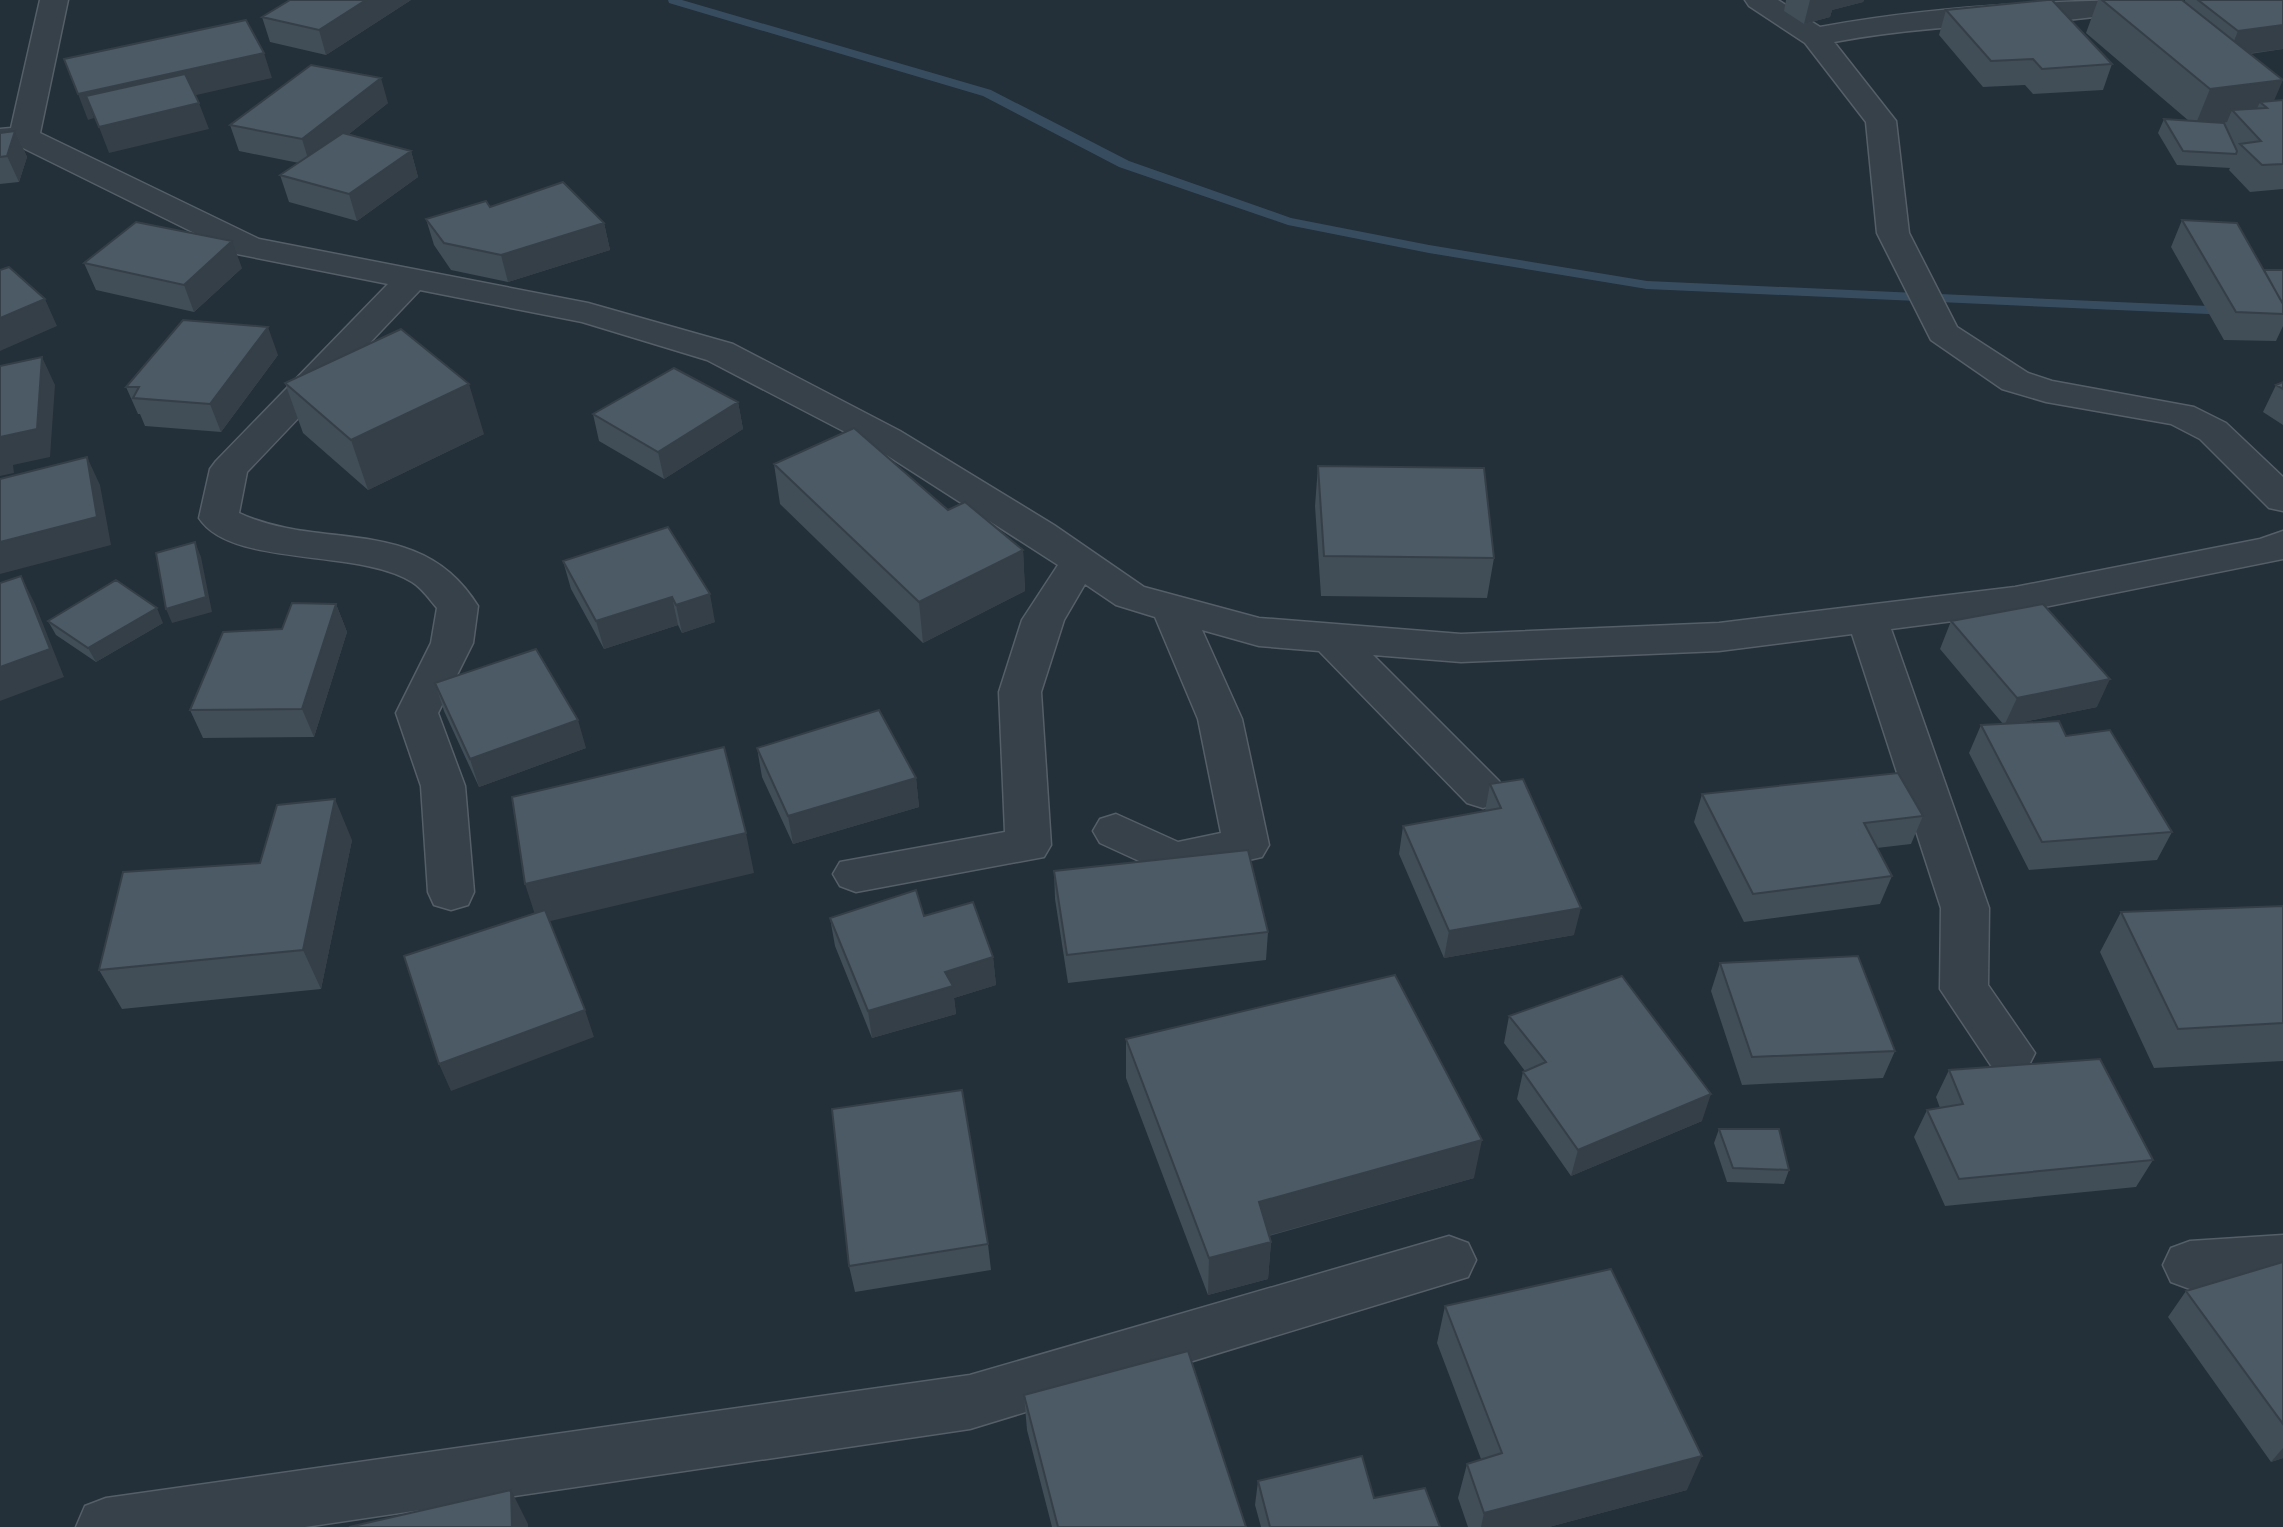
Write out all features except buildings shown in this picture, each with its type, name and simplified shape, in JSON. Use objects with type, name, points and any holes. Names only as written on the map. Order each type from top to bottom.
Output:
[{"type":"street","points":[[54,0],[12,137],[249,247],[588,313],[720,352],[887,439],[1130,596],[1259,632],[1461,648],[1719,637],[2015,600],[2279,549]]},
{"type":"street","points":[[1759,0],[1815,37],[1881,121],[1893,233],[1943,333],[2015,381],[2046,391],[2181,415],[2213,431],[2283,499]]},
{"type":"street","points":[[1815,37],[1889,23],[1955,16],[2057,12],[2152,0]]},
{"type":"street","points":[[411,280],[229,469],[218,518],[257,537],[384,554],[428,573],[458,606],[452,643],[417,713],[443,786],[451,892]]},
{"type":"street","points":[[856,874],[1028,845],[1020,692],[1043,620],[1080,561]]},
{"type":"street","points":[[1116,831],[1174,860],[1246,845],[1220,719],[1172,608]]},
{"type":"street","points":[[1867,619],[1965,908],[1964,989],[2010,1053]]},
{"type":"street","points":[[1331,638],[1483,792]]},
{"type":"street","points":[[2190,1265],[2283,1259]]},
{"type":"street","points":[[106,1527],[970,1402],[1449,1260]]},
{"type":"waterway","points":[[673,1],[987,93],[1124,164],[1288,221],[1429,249],[1647,285],[2231,311]]}]
